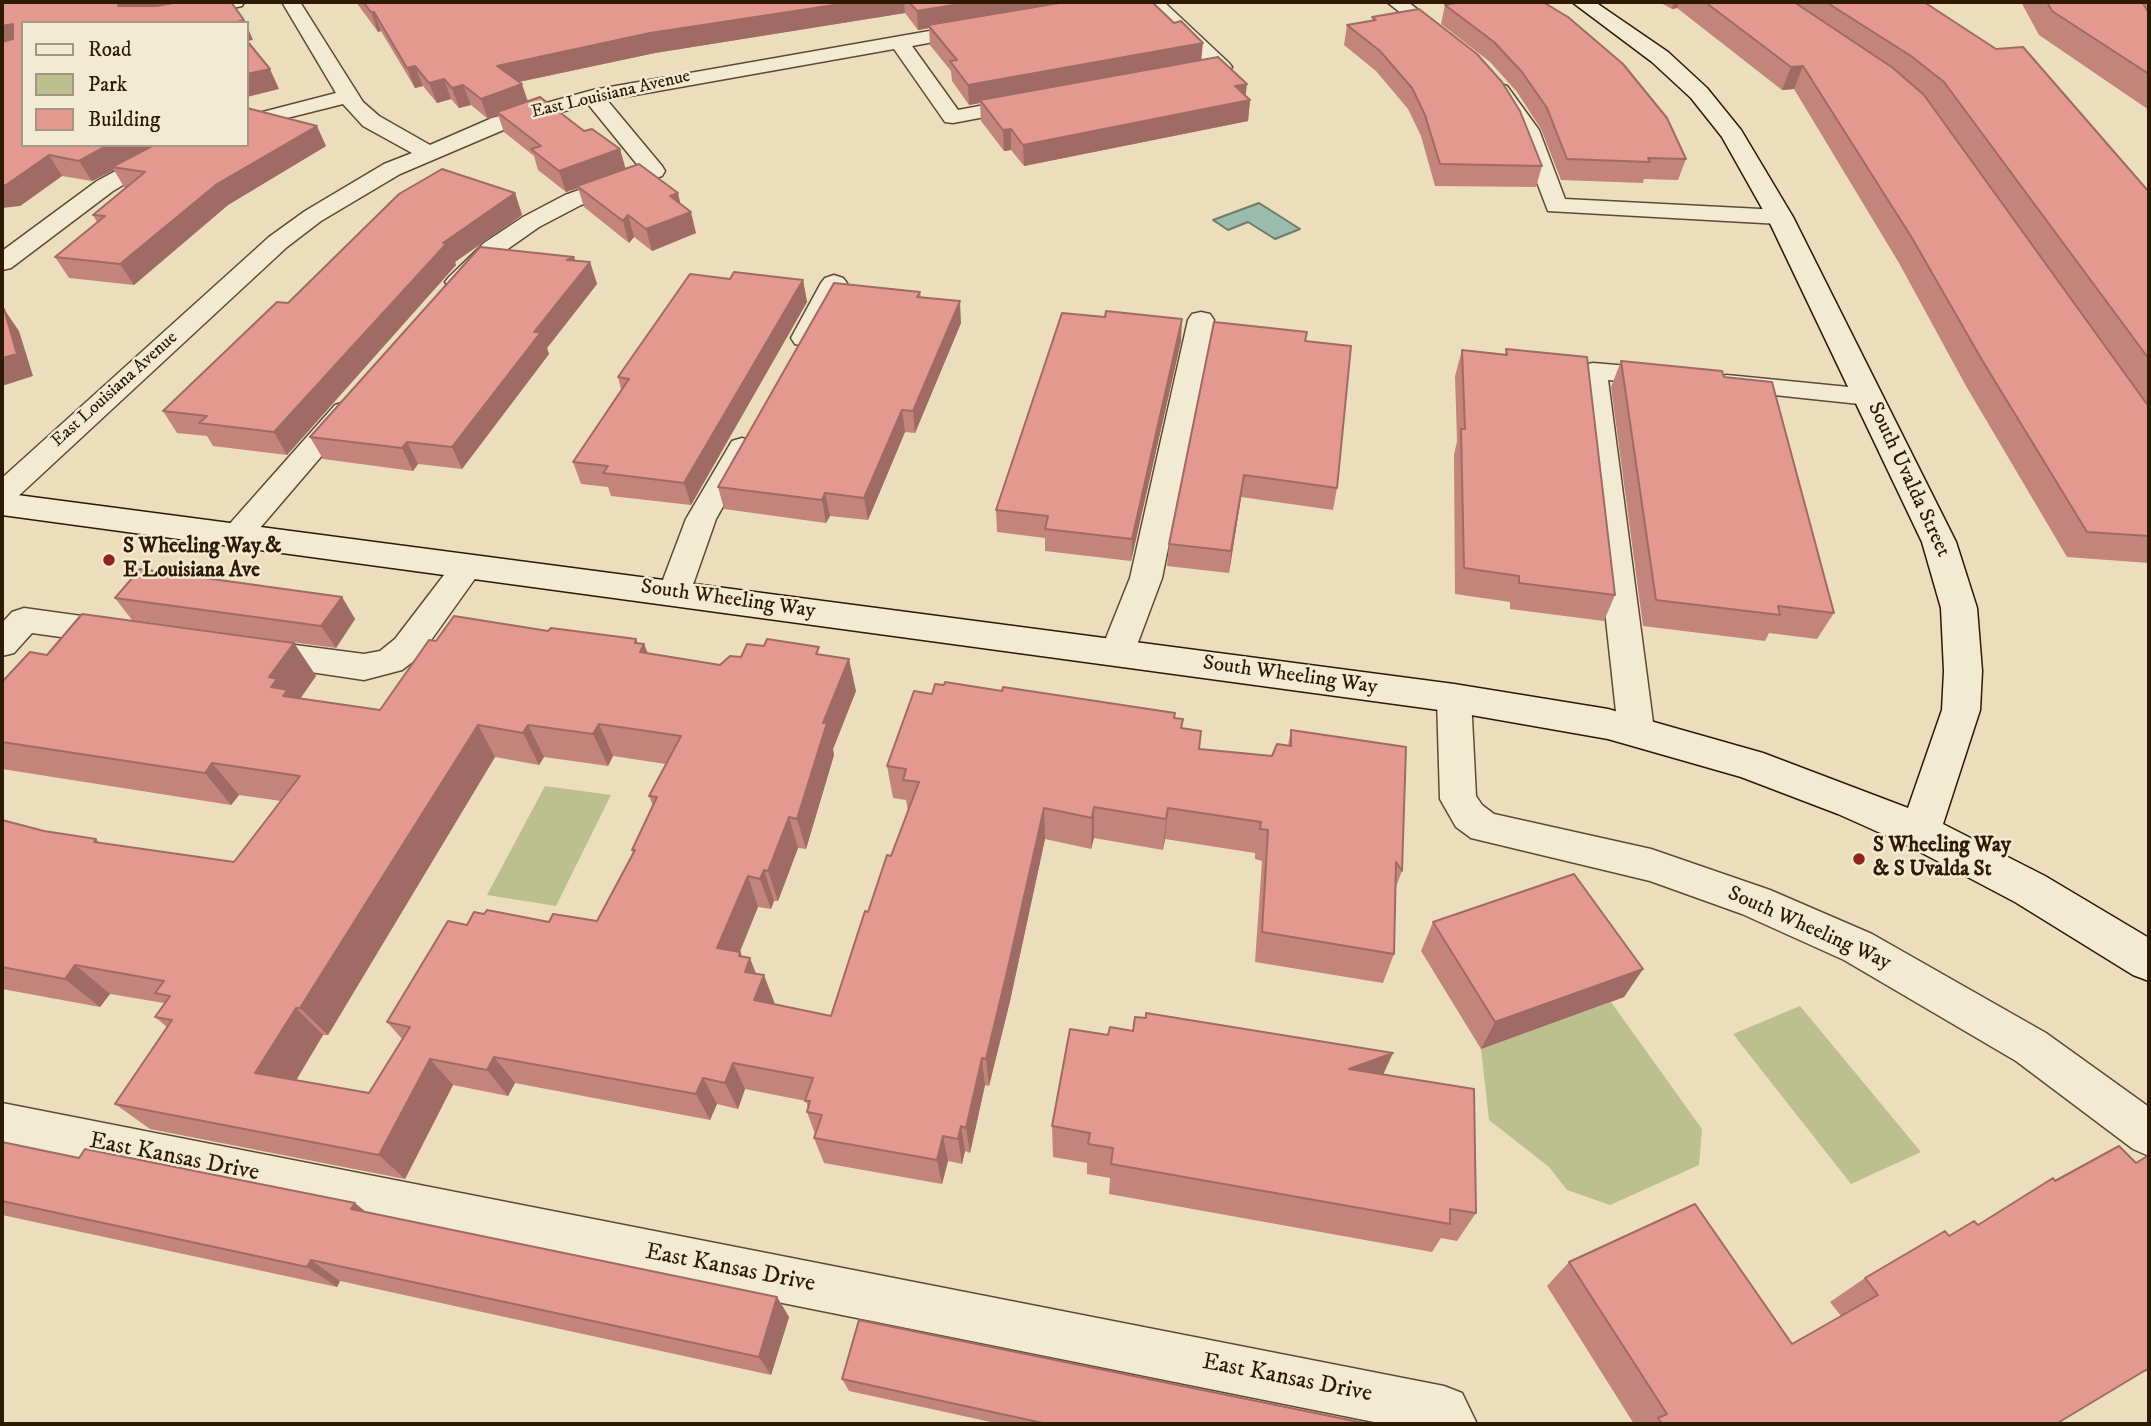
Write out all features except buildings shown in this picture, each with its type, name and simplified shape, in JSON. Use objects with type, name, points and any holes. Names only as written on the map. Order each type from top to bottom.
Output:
[{"type":"street","points":[[148,21],[235,2]]},
{"type":"street","points":[[291,2],[348,96],[372,121],[428,152]]},
{"type":"street","points":[[1153,2],[1222,67],[1168,77]]},
{"type":"street","points":[[1396,2],[1465,55]]},
{"type":"street","name":"South Uvalda Street","points":[[1582,2],[1649,48],[1699,93],[1733,135],[1780,217],[1939,542],[1959,608],[1963,671],[1961,710],[1944,770],[1920,832]]},
{"type":"street","name":"East Louisiana Avenue","points":[[2,494],[278,242],[352,191],[428,152],[500,123],[593,96],[990,26]]},
{"type":"street","points":[[899,41],[953,117],[1047,99]]},
{"type":"street","points":[[1490,78],[1508,99],[1528,130],[1556,205],[1780,217]]},
{"type":"street","points":[[248,122],[348,96]]},
{"type":"street","points":[[444,299],[493,248],[531,222],[573,200],[654,171],[593,96]]},
{"type":"street","points":[[2,263],[106,186],[139,165],[178,147]]},
{"type":"street","points":[[788,366],[834,283]]},
{"type":"street","points":[[1117,653],[1146,578],[1201,320]]},
{"type":"street","points":[[1636,730],[1580,370],[1869,397]]},
{"type":"street","points":[[237,535],[364,390]]},
{"type":"street","points":[[674,593],[701,519],[754,425]]},
{"type":"street","name":"South Wheeling Way","points":[[2,504],[1557,714],[1636,730],[1749,764],[1852,802],[1920,832]]},
{"type":"street","points":[[221,647],[364,667],[390,661],[407,648],[468,566]]},
{"type":"street","points":[[2,645],[24,620],[142,636]]},
{"type":"street","name":"South Wheeling Way","points":[[1454,698],[1458,799],[1469,816],[1485,827],[1651,865],[1756,902],[1847,942],[1957,1002],[2031,1047],[2149,1134]]},
{"type":"street","points":[[1920,832],[2029,889],[2149,961]]},
{"type":"street","name":"East Kansas Drive","points":[[2,1124],[1444,1411],[1451,1424]]},
{"type":"green space","points":[[545,786],[611,795],[556,906],[487,895]]},
{"type":"green space","points":[[1611,1002],[1702,1129],[1699,1165],[1610,1205],[1567,1190],[1549,1167],[1489,1120],[1481,1049]]},
{"type":"green space","points":[[1800,1006],[1921,1152],[1851,1184],[1733,1034]]},
{"type":"shaded area","points":[[1259,203],[1300,229],[1275,239],[1248,222],[1228,230],[1213,220]]},
{"type":"place","name":"S Wheeling Way & E Louisiana Ave","points":[[109,560]]},
{"type":"place","name":"S Wheeling Way & S Uvalda St","points":[[1859,859]]}]
